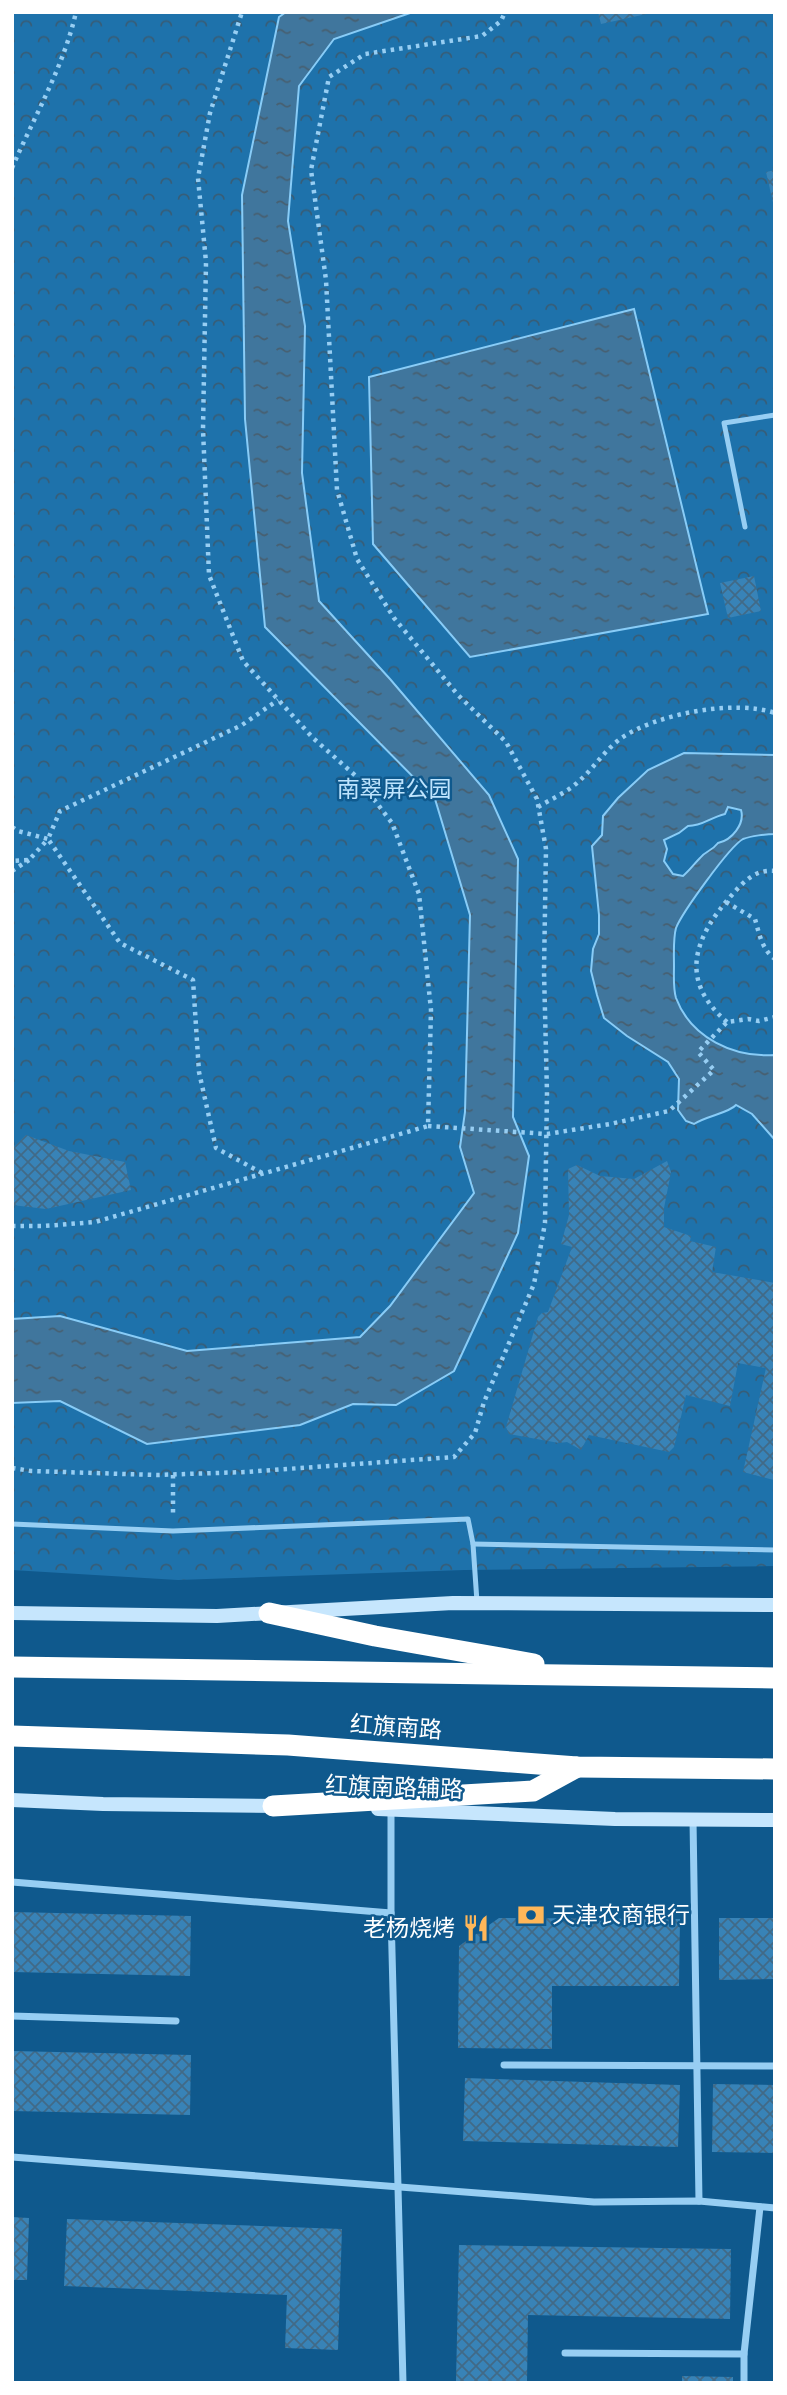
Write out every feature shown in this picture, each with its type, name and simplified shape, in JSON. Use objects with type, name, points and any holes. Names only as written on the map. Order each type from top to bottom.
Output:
[{"type":"highway","points":[[269,1613],[375,1636],[595,1675]]},
{"type":"highway","points":[[12,1667],[775,1678]]},
{"type":"highway","name":"红旗南路","points":[[12,1736],[288,1745],[577,1767],[775,1769]]},
{"type":"highway","points":[[272,1806],[533,1791],[577,1767]]},
{"type":"main road","points":[[12,1613],[217,1616],[477,1603],[775,1605]]},
{"type":"main road","name":"红旗南路辅路","points":[[12,1800],[391,1809],[615,1819],[775,1820]]},
{"type":"street","points":[[391,1809],[391,1913],[403,2383]]},
{"type":"street","points":[[693,1819],[699,2201]]},
{"type":"street","points":[[12,1882],[391,1913]]},
{"type":"street","points":[[12,2016],[176,2021]]},
{"type":"street","points":[[504,2065],[775,2066]]},
{"type":"street","points":[[12,2157],[594,2202],[699,2201],[775,2208]]},
{"type":"street","points":[[744,2383],[744,2354],[760,2207]]},
{"type":"street","points":[[565,2353],[744,2354]]},
{"type":"lane","points":[[745,527],[724,423],[775,415]]},
{"type":"lane","points":[[12,1524],[173,1531],[468,1519],[473,1544],[477,1603]]},
{"type":"lane","points":[[473,1544],[775,1550]]},
{"type":"path","points":[[12,168],[49,87],[76,12]]},
{"type":"path","points":[[242,12],[209,113],[198,178],[206,262],[203,429],[209,575],[243,661],[313,738],[357,777],[392,822],[419,894],[431,1010],[428,1126]]},
{"type":"path","points":[[12,1468],[31,1471],[173,1475],[454,1457],[475,1433],[484,1402],[534,1284],[545,1223],[547,1135],[545,849],[537,799],[506,742],[458,695],[394,618],[357,559],[337,490],[326,280],[311,170],[329,77],[365,54],[482,36],[501,21],[505,12]]},
{"type":"path","points":[[12,871],[29,860],[48,839],[60,811],[242,724],[278,700]]},
{"type":"path","points":[[538,807],[579,782],[612,746],[644,725],[667,718],[733,707],[775,713]]},
{"type":"path","points":[[12,827],[48,839],[120,943],[193,980],[199,1072],[216,1148],[263,1174]]},
{"type":"path","points":[[12,861],[29,860]]},
{"type":"path","points":[[727,1022],[703,997],[697,967],[702,937],[741,884],[762,870],[775,871]]},
{"type":"path","points":[[726,902],[755,919],[768,954],[775,959]]},
{"type":"path","points":[[12,1226],[95,1222],[428,1126],[547,1135],[669,1111],[714,1070],[698,1052],[727,1022],[748,1019],[760,1021],[775,1017]]},
{"type":"path","points":[[173,1475],[173,1531]]},
{"type":"green space","name":"南翠屏公园","points":[[12,12],[775,12],[775,1566],[464,1570],[178,1580],[12,1570]]},
{"type":"water","points":[[286,12],[413,12],[334,39],[299,86],[288,221],[305,326],[302,473],[319,601],[489,795],[518,859],[513,1117],[529,1156],[518,1233],[454,1371],[396,1405],[353,1404],[300,1425],[147,1444],[60,1401],[12,1403],[12,1319],[60,1316],[187,1351],[360,1337],[390,1306],[474,1193],[460,1147],[465,1112],[470,915],[435,799],[265,627],[245,419],[242,195],[279,17]]},
{"type":"water","points":[[634,309],[708,614],[470,657],[373,544],[369,377]]},
{"type":"water","points":[[684,753],[775,755],[775,834],[743,839],[727,854],[696,895],[676,928],[674,990],[683,1012],[692,1024],[716,1043],[744,1053],[775,1055],[775,1140],[752,1114],[736,1105],[694,1124],[686,1121],[678,1110],[679,1079],[668,1062],[604,1018],[591,971],[593,949],[599,934],[592,846],[602,835],[603,816],[648,770]],"holes":[[[728,807],[741,810],[741,821],[732,835],[704,854],[683,876],[673,874],[664,861],[667,849],[664,840],[688,826],[698,825],[725,814]]]},
{"type":"building","points":[[598,12],[651,12],[651,13],[601,24]]},
{"type":"building","points":[[775,170],[775,207],[774,207],[766,172]]},
{"type":"building","points":[[754,576],[761,611],[728,618],[720,583]]},
{"type":"building","points":[[26,1135],[69,1151],[125,1162],[131,1190],[46,1209],[12,1205],[12,1149]]},
{"type":"building","points":[[667,1161],[671,1172],[664,1208],[664,1227],[691,1236],[690,1241],[716,1247],[712,1272],[775,1283],[774,1480],[743,1472],[766,1368],[738,1363],[730,1406],[686,1395],[674,1447],[669,1452],[589,1435],[581,1450],[567,1442],[509,1434],[506,1427],[538,1317],[548,1312],[572,1247],[561,1244],[569,1215],[568,1169],[577,1165],[600,1176],[634,1179]]},
{"type":"building","points":[[12,1912],[191,1916],[190,1976],[12,1972]]},
{"type":"building","points":[[499,1918],[680,1919],[679,1986],[552,1986],[552,2049],[458,2048],[459,1946]]},
{"type":"building","points":[[719,1918],[775,1918],[775,1979],[719,1980]]},
{"type":"building","points":[[12,2051],[191,2055],[190,2115],[12,2111]]},
{"type":"building","points":[[465,2078],[680,2085],[678,2147],[463,2141]]},
{"type":"building","points":[[713,2084],[775,2085],[775,2153],[712,2152]]},
{"type":"building","points":[[12,2217],[29,2218],[27,2280],[12,2280]]},
{"type":"building","points":[[67,2219],[342,2229],[338,2350],[285,2348],[287,2295],[64,2286]]},
{"type":"building","points":[[459,2245],[731,2249],[730,2319],[528,2315],[527,2382],[456,2381]]},
{"type":"building","points":[[682,2376],[733,2377],[733,2383],[682,2383]]},
{"type":"place","name":"天津农商银行","points":[[531,1915]]},
{"type":"place","name":"老杨烧烤","points":[[476,1928]]}]
